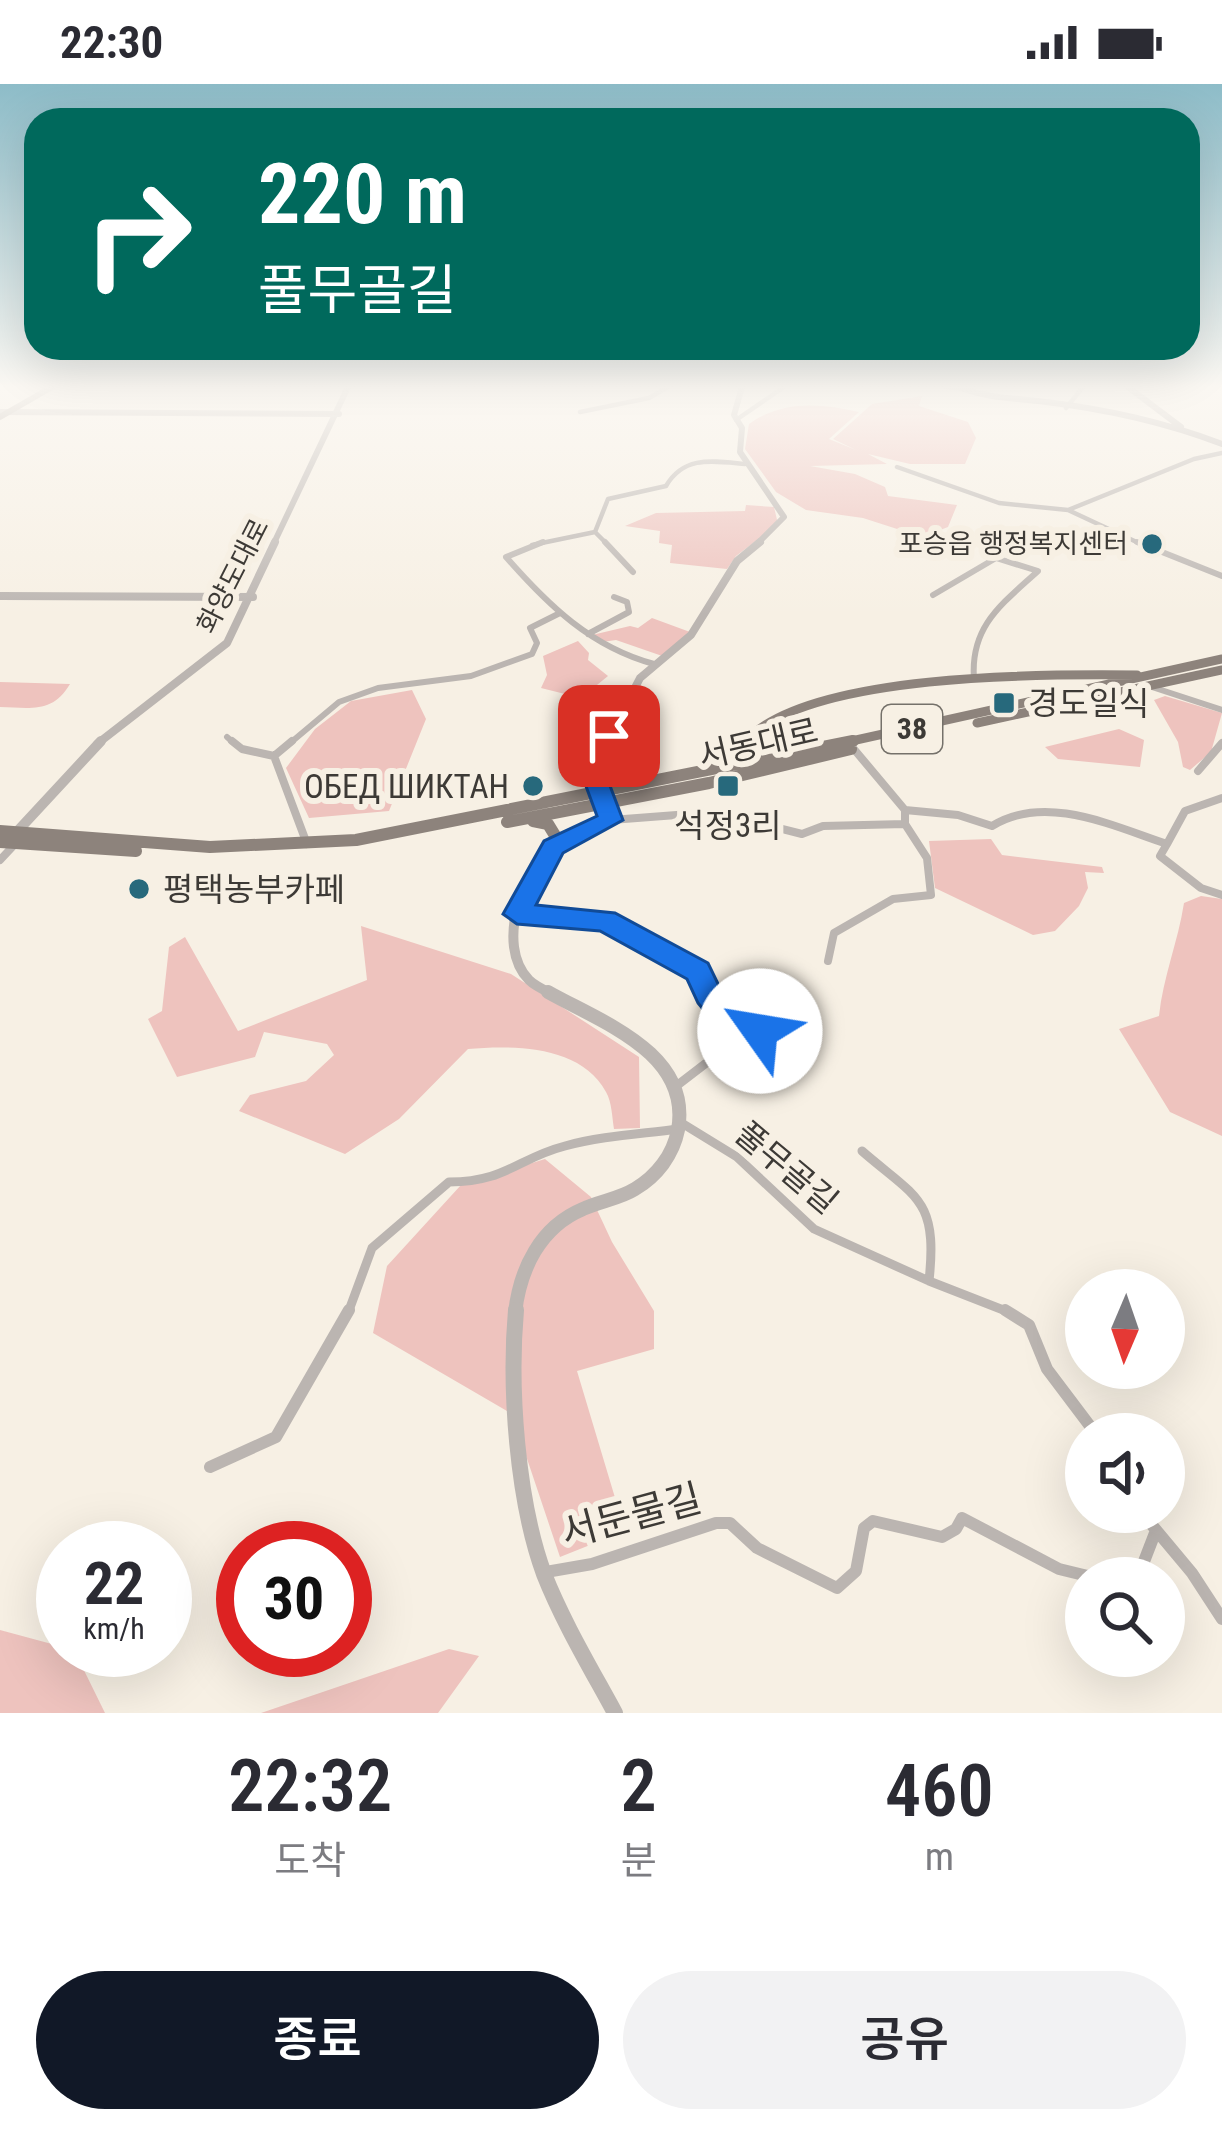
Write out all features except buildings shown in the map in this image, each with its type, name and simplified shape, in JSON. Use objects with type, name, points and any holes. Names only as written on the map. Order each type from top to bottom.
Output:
[{"type":"main road","name":"서동대로","points":[[10,837],[155,845],[308,845],[408,832],[709,783],[1222,659]]},
{"type":"main road","name":"서동대로","points":[[10,837],[196,855],[370,846],[514,820],[724,767],[1222,670]]},
{"type":"main road","name":"서동대로","points":[[724,767],[757,734],[826,701],[908,683],[1162,676]]},
{"type":"main road","points":[[514,820],[548,824],[559,842]]},
{"type":"street","name":"화양도대로","points":[[10,837],[79,767],[232,644],[314,463]]},
{"type":"street","points":[[595,532],[608,499],[666,486],[674,470],[692,463]]},
{"type":"street","points":[[611,820],[593,778],[594,762],[640,678],[692,635],[737,561],[781,525],[784,517],[745,464],[734,463]]},
{"type":"street","points":[[897,467],[1000,503],[1068,510],[1184,463]]},
{"type":"street","points":[[1068,510],[1084,523],[1222,577]]},
{"type":"street","points":[[595,532],[633,572]]},
{"type":"street","points":[[595,532],[535,544],[506,557],[527,586],[611,654],[654,664]]},
{"type":"street","points":[[933,595],[996,558],[1038,571],[996,608],[973,639],[974,679]]},
{"type":"street","points":[[588,634],[629,612],[627,602],[614,597]]},
{"type":"street","points":[[0,598],[250,599]]},
{"type":"street","points":[[274,756],[339,702],[378,688],[490,670],[537,650],[530,628],[560,613]]},
{"type":"street","points":[[1152,687],[1222,710]]},
{"type":"street","points":[[227,737],[242,749],[274,756]]},
{"type":"street","points":[[1198,771],[1217,754],[1222,742]]},
{"type":"street","points":[[828,961],[834,933],[893,898],[931,895],[927,858],[905,824],[905,811],[851,745]]},
{"type":"street","points":[[274,756],[308,845]]},
{"type":"street","points":[[1222,797],[1185,811],[1160,856],[1201,887],[1222,895]]},
{"type":"street","points":[[905,811],[958,815],[992,826],[1013,813],[1035,813],[1122,829],[1167,844]]},
{"type":"street","points":[[210,1467],[277,1437],[342,1328],[372,1248],[449,1182],[481,1182],[507,1174],[562,1146],[680,1125],[675,1087],[652,1055],[528,980],[514,956],[511,940],[517,914],[540,866],[559,842],[611,820],[716,812],[802,834],[823,826],[905,824]]},
{"type":"street","points":[[0,860],[10,837]]},
{"type":"street","points":[[517,914],[605,921],[698,971],[709,995],[738,1030],[760,1031],[789,1052],[786,1069],[792,1078]]},
{"type":"street","points":[[675,1087],[731,1044],[738,1030]]},
{"type":"street","name":"풀무골길","points":[[680,1125],[736,1157],[814,1229],[1009,1311],[1029,1325],[1047,1369],[1080,1413]]},
{"type":"street","name":"서둔물길","points":[[680,1125],[668,1162],[640,1186],[573,1213],[544,1236],[527,1263],[519,1288],[514,1345],[522,1467],[545,1572],[592,1564],[716,1522],[730,1523],[757,1548],[837,1588],[851,1582],[859,1569],[864,1528],[873,1521],[942,1537],[956,1529],[962,1518],[994,1528],[1010,1546],[1065,1570]]},
{"type":"street","name":"풀무골길","points":[[862,1151],[910,1187],[930,1237],[929,1281]]},
{"type":"street","points":[[1156,1533],[1192,1573],[1222,1619]]},
{"type":"street","points":[[545,1572],[559,1611],[615,1713]]},
{"type":"shaded area","points":[[755,463],[885,463],[810,466],[855,474],[885,487],[888,496],[957,505],[948,527],[922,537],[863,518],[806,510],[776,492]]},
{"type":"shaded area","points":[[746,505],[774,507],[778,524],[736,556],[727,569],[670,563],[672,545],[659,543],[660,531],[625,526],[656,513],[745,511]]},
{"type":"shaded area","points":[[652,618],[690,632],[668,658],[616,640],[602,642],[592,635],[638,628]]},
{"type":"shaded area","points":[[578,641],[589,653],[588,660],[608,676],[581,698],[541,688],[547,675],[543,656]]},
{"type":"shaded area","points":[[0,682],[70,684],[49,704],[22,708],[0,707]]},
{"type":"shaded area","points":[[412,690],[426,719],[389,811],[309,818],[286,768],[315,729],[351,701]]},
{"type":"shaded area","points":[[1165,696],[1222,713],[1211,752],[1190,770],[1183,767],[1178,742],[1154,700]]},
{"type":"shaded area","points":[[1119,729],[1144,740],[1140,767],[1058,759],[1045,747]]},
{"type":"shaded area","points":[[991,839],[1002,855],[1102,867],[1104,873],[1085,872],[1088,888],[1079,906],[1055,931],[1033,935],[935,888],[929,841]]},
{"type":"shaded area","points":[[1201,896],[1222,899],[1222,1136],[1170,1112],[1119,1029],[1159,1016],[1184,903]]},
{"type":"shaded area","points":[[361,926],[511,974],[639,1057],[640,1128],[614,1129],[606,1092],[580,1065],[525,1048],[468,1049],[399,1119],[345,1154],[239,1111],[250,1095],[306,1081],[334,1055],[327,1044],[264,1032],[255,1057],[177,1077],[148,1019],[162,1011],[169,947],[185,937],[238,1031],[367,980]]},
{"type":"shaded area","points":[[545,1159],[591,1197],[654,1311],[654,1349],[577,1371],[625,1531],[560,1557],[512,1414],[373,1333],[387,1266],[461,1185]]},
{"type":"shaded area","points":[[0,1630],[36,1640],[36,1677],[87,1677],[105,1713],[0,1713]]},
{"type":"shaded area","points":[[449,1649],[479,1656],[438,1713],[261,1713],[372,1677]]},
{"type":"place","name":"포승읍 행정복지센터","points":[[1152,544]]},
{"type":"place","name":"경도일식","points":[[1004,703]]},
{"type":"place","name":"ОБЕД ШИКТАН","points":[[533,786]]},
{"type":"place","name":"석정3리","points":[[728,786]]},
{"type":"place","name":"평택농부카페","points":[[139,889]]},
{"type":"route","points":[[609,736],[592,770],[611,820],[553,847],[517,914],[605,921],[628,932],[698,971],[718,1009],[738,1030],[760,1031]]}]
